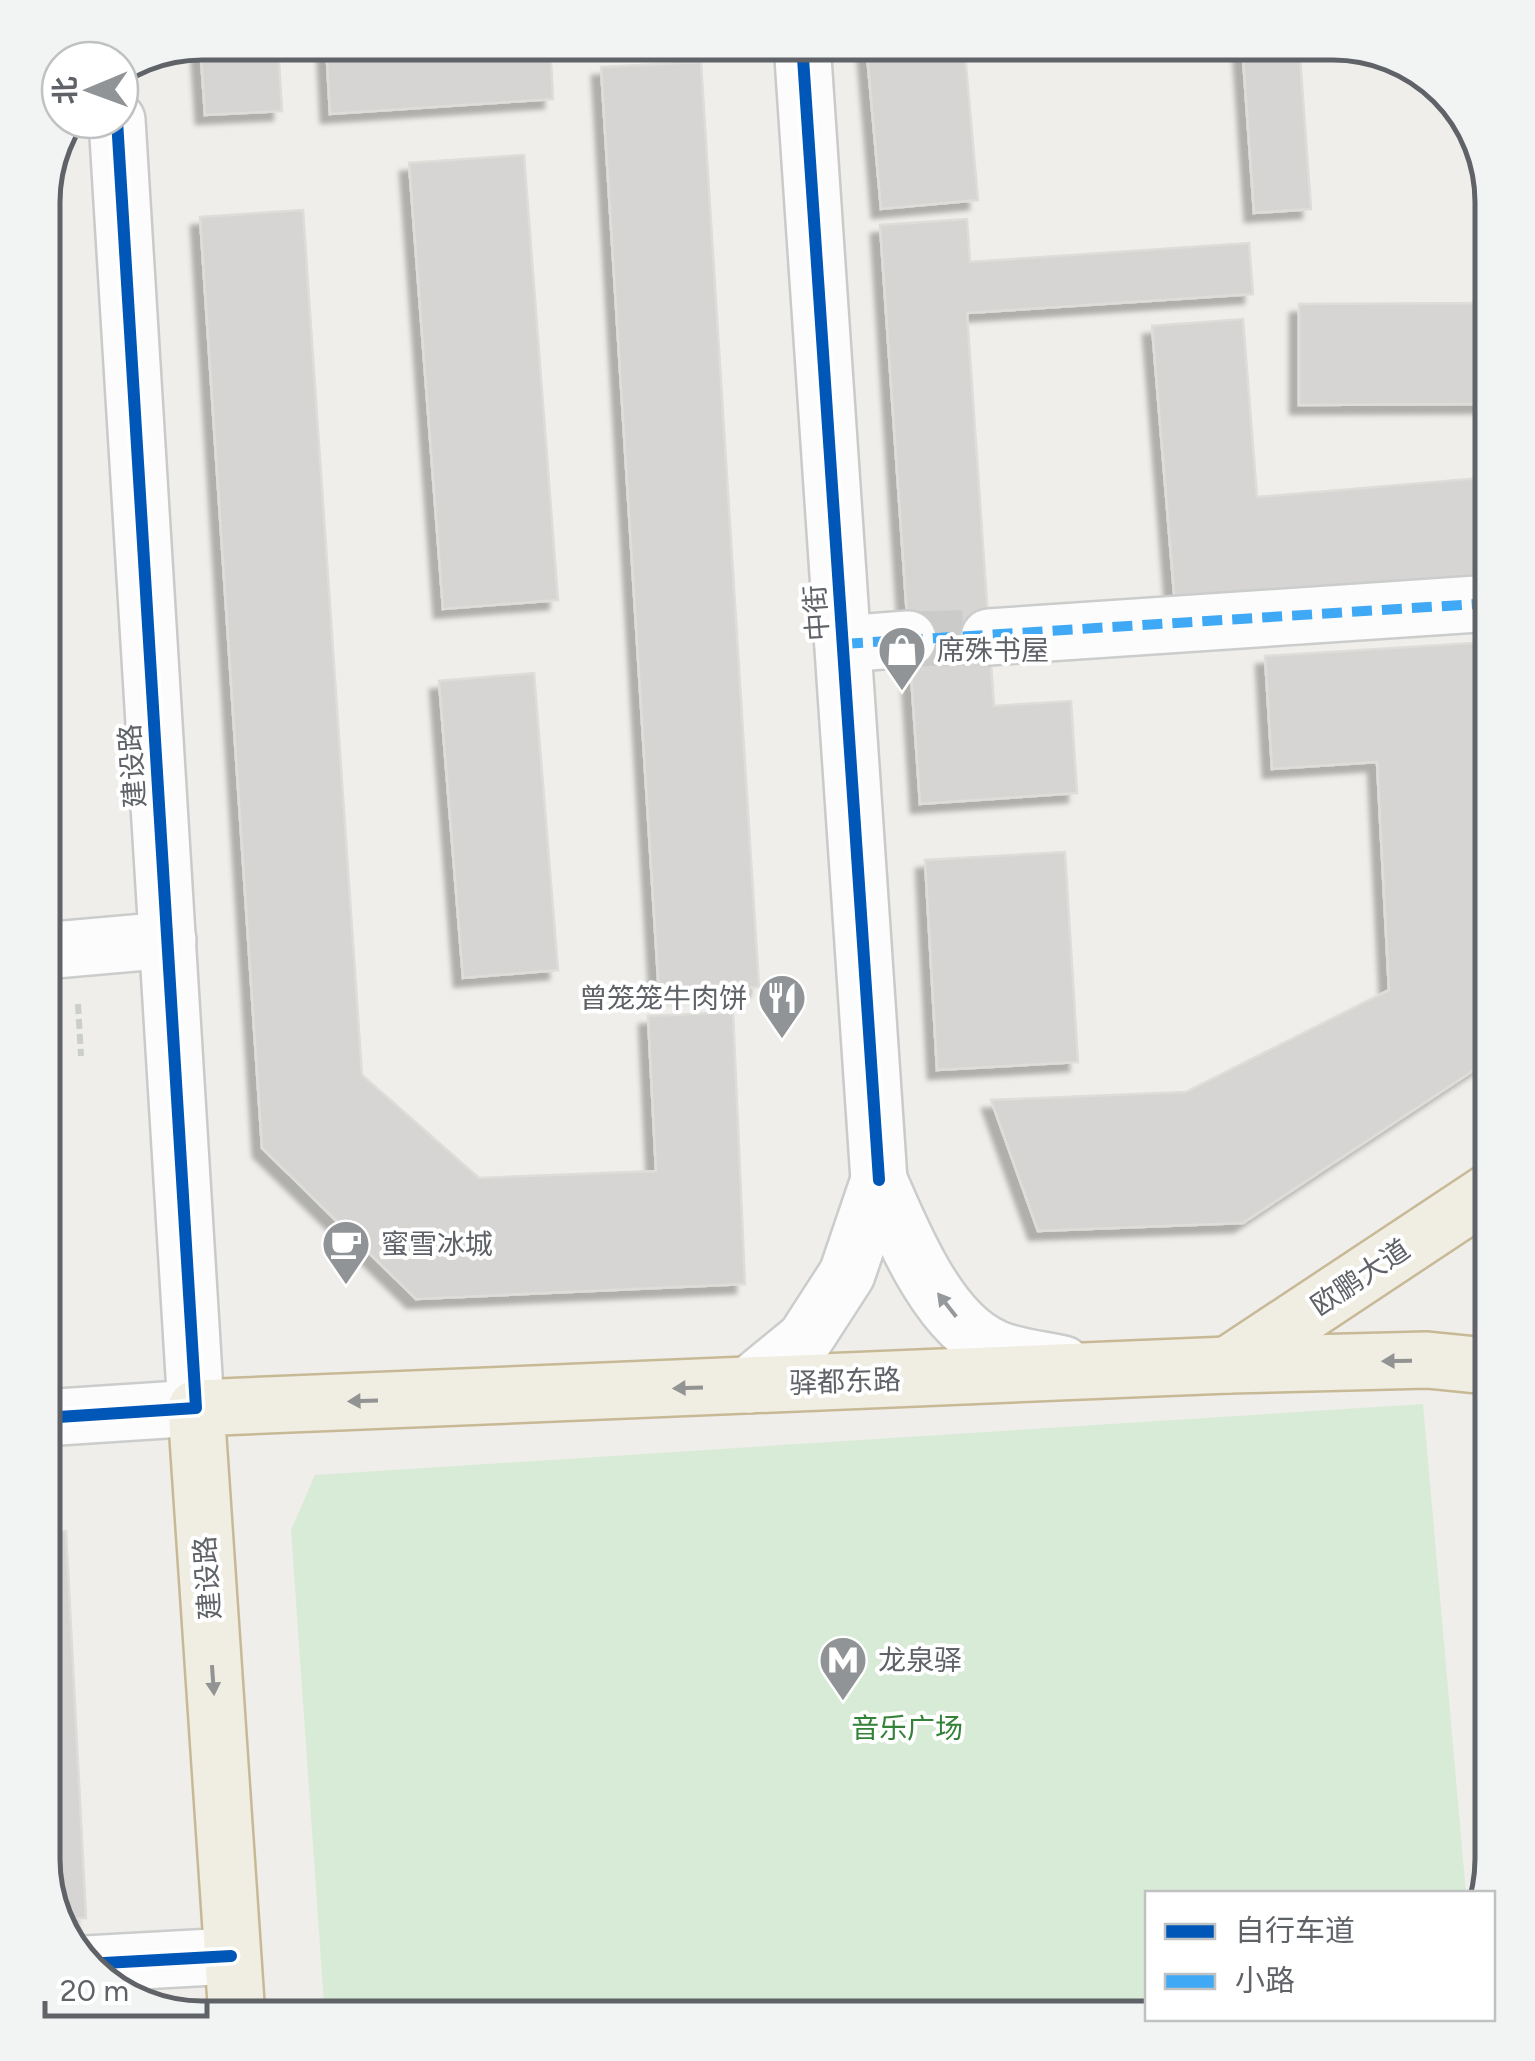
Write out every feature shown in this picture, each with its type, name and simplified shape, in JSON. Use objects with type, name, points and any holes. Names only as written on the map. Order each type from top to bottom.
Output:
[{"type":"highway","name":"欧鹏大道","points":[[1228,1365],[1475,1201]]},
{"type":"highway","name":"驿都东路","points":[[196,1408],[1228,1365],[1427,1360],[1475,1365]]},
{"type":"highway","name":"建设路","points":[[196,1408],[235,2001]]},
{"type":"street","name":"中街","points":[[803,60],[879,1180]]},
{"type":"street","name":"建设路","points":[[118,140],[196,1408]]},
{"type":"street","points":[[989,637],[1475,603]]},
{"type":"street","points":[[843,644],[908,638]]},
{"type":"street","points":[[60,950],[168,940]]},
{"type":"street","points":[[879,1180],[908,1245],[948,1311],[993,1348],[1095,1371]]},
{"type":"street","points":[[749,1386],[805,1339],[846,1274],[879,1180]]},
{"type":"street","points":[[60,1417],[196,1408]]},
{"type":"street","points":[[105,1963],[231,1956]]},
{"type":"green space","name":"音乐广场","points":[[1423,1404],[1466,1891],[1145,1891],[1145,2001],[324,2001],[291,1530],[315,1475]]},
{"type":"building","points":[[201,60],[279,60],[282,111],[205,115]]},
{"type":"building","points":[[327,60],[551,60],[553,99],[330,114]]},
{"type":"building","points":[[868,60],[966,60],[978,200],[881,209]]},
{"type":"building","points":[[1243,60],[1300,60],[1311,209],[1254,213]]},
{"type":"building","points":[[701,62],[759,987],[659,994],[601,67]]},
{"type":"building","points":[[524,155],[558,600],[443,609],[409,163]]},
{"type":"building","points":[[303,210],[362,1075],[479,1178],[656,1171],[648,1016],[733,1012],[745,1284],[416,1299],[262,1148],[200,217]]},
{"type":"building","points":[[967,219],[970,262],[1249,243],[1253,294],[967,313],[994,706],[1071,701],[1077,793],[920,804],[880,225]]},
{"type":"building","points":[[1475,303],[1475,404],[1299,405],[1299,304]]},
{"type":"building","points":[[1243,319],[1257,497],[1475,478],[1475,580],[1175,605],[1152,326]]},
{"type":"building","points":[[1475,643],[1475,1069],[1243,1223],[1038,1231],[991,1100],[1186,1092],[1389,990],[1377,762],[1272,769],[1265,656]]},
{"type":"building","points":[[534,673],[558,970],[463,978],[439,681]]},
{"type":"building","points":[[1065,852],[1078,1062],[937,1070],[925,860]]},
{"type":"building","points":[[60,1531],[66,1531],[86,1918],[74,1918],[61,1878]]},
{"type":"tunnel","points":[[908,639],[989,637]]},
{"type":"marked path","points":[[843,644],[1475,604]]},
{"type":"cycle path","points":[[803,60],[879,1180]]},
{"type":"cycle path","points":[[60,1417],[196,1408],[118,140]]},
{"type":"cycle path","points":[[105,1963],[231,1956]]},
{"type":"place","name":"席殊书屋","points":[[902,692]]},
{"type":"place","name":"曾笼笼牛肉饼","points":[[782,1040]]},
{"type":"place","name":"蜜雪冰城","points":[[346,1286]]},
{"type":"place","name":"龙泉驿","points":[[843,1702]]}]
